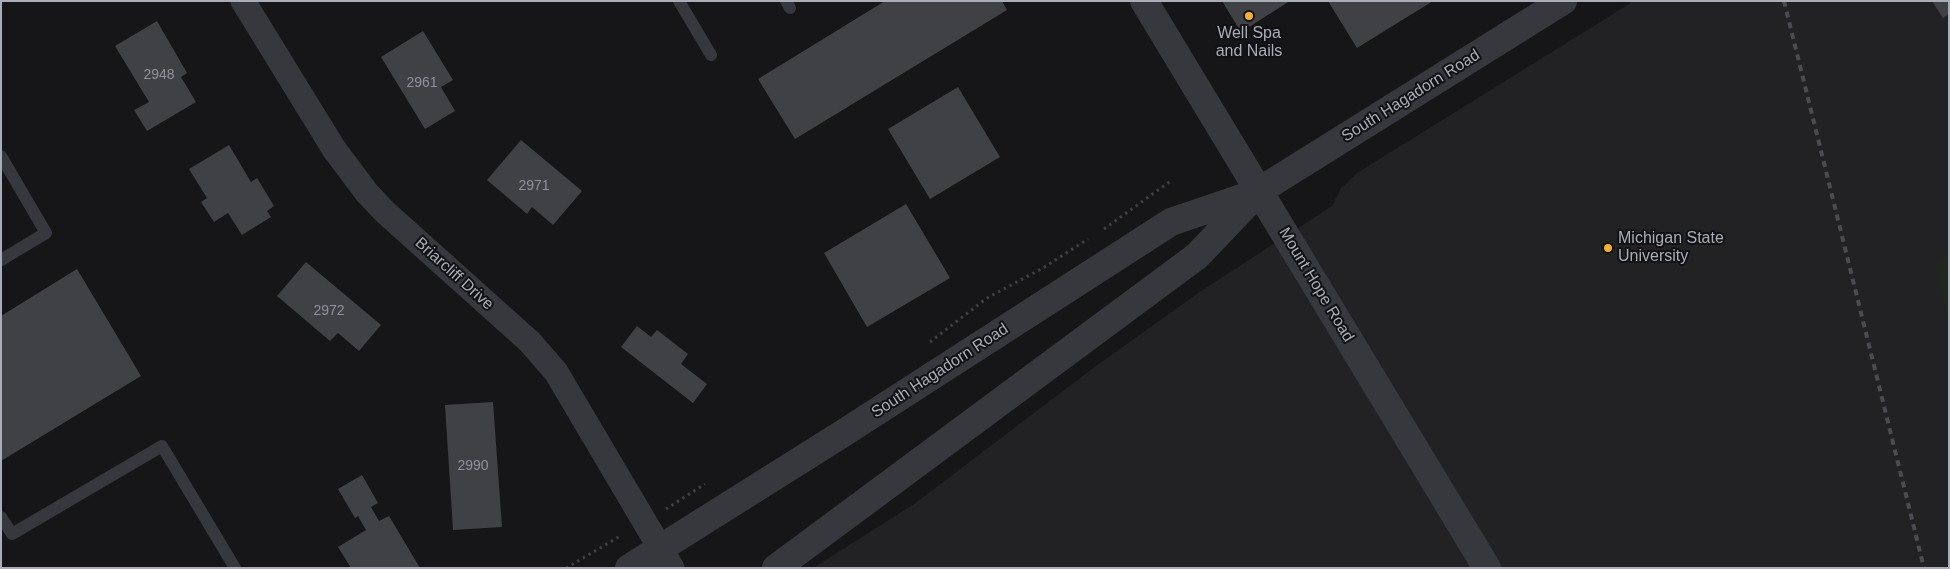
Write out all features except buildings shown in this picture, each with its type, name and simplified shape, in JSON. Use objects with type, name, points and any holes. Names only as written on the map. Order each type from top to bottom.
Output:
[{"type":"street","name":"Briarcliff Drive","points":[[243,1],[334,149],[367,193],[385,212],[530,342],[556,372],[667,558]]},
{"type":"street","name":"Mount Hope Road","points":[[1144,1],[1487,568]]},
{"type":"street","name":"South Hagadorn Road","points":[[629,568],[667,558],[842,434],[1171,222],[1259,191],[1563,1]]},
{"type":"street","name":"South Hagadorn Road","points":[[776,568],[1197,256],[1259,191]]},
{"type":"lane","points":[[679,1],[711,55]]},
{"type":"lane","points":[[1,156],[46,233],[1,260]]},
{"type":"lane","points":[[1,517],[12,534],[162,446],[235,568]]},
{"type":"path","points":[[1098,233],[1172,180]]},
{"type":"path","points":[[928,343],[986,298],[1043,268],[1090,238]]},
{"type":"path","points":[[566,568],[710,481]]},
{"type":"shaded area","name":"Michigan State University","points":[[1634,1],[1949,1],[1949,568],[813,568],[914,504],[1096,366],[1201,291],[1332,206],[1341,188],[1357,173]]},
{"type":"shaded area","points":[[1949,254],[1949,324],[1935,263]]},
{"type":"railway","points":[[1784,1],[1924,568]]},
{"type":"place","name":"Well Spa and Nails","points":[[1249,16]]},
{"type":"place","name":"Michigan State University","points":[[1608,248]]}]
